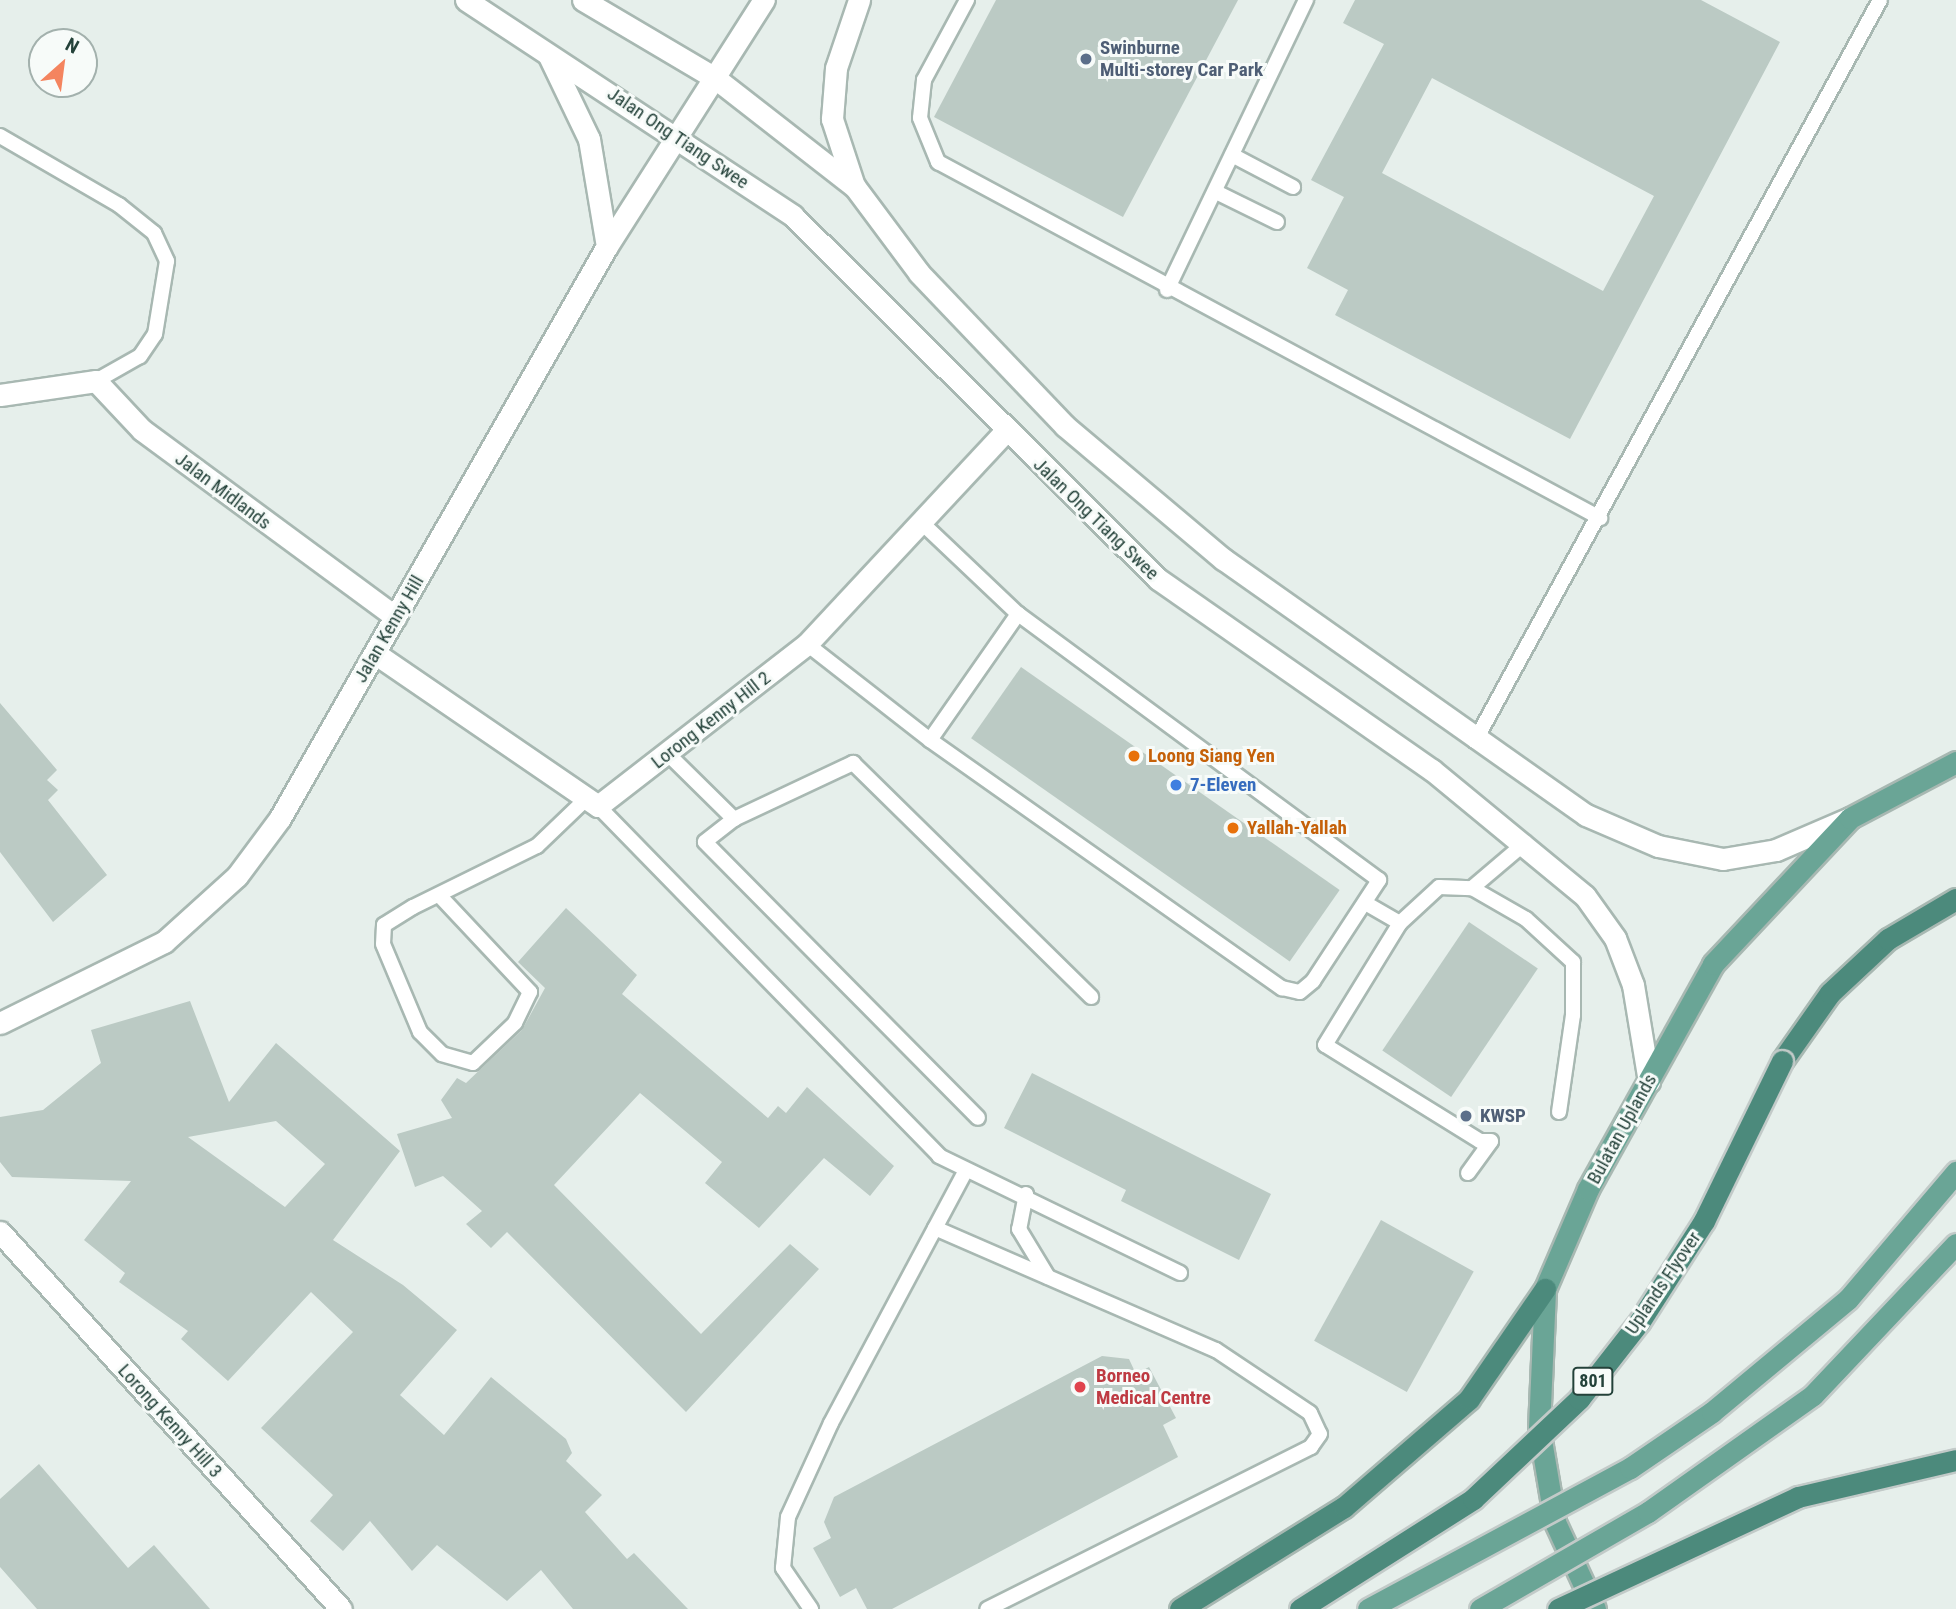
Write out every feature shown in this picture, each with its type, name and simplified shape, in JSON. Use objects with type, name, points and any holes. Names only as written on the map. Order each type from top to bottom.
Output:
[{"type":"highway","name":"Uplands Flyover","points":[[1300,1609],[1473,1499],[1579,1399],[1640,1321],[1704,1221],[1782,1061],[1829,993],[1888,939],[1956,899]]},
{"type":"highway","points":[[1181,1609],[1344,1507],[1459,1408],[1510,1347],[1545,1289]]},
{"type":"highway","points":[[1558,1609],[1798,1497],[1956,1460]]},
{"type":"main road","name":"Jalan Ong Tiang Swee","points":[[466,0],[677,136],[819,239],[1005,432],[1158,579],[1525,843],[1585,896],[1615,938],[1639,1008],[1649,1082]]},
{"type":"main road","points":[[583,0],[715,78],[855,187],[919,273],[1065,426],[1223,559],[1475,741],[1586,815],[1671,849],[1723,859],[1776,849],[1850,818]]},
{"type":"main road","name":"Jalan Kenny Hill","points":[[0,1023],[164,942],[237,876],[280,818],[607,246],[764,0]]},
{"type":"main road","points":[[855,187],[832,119],[836,68],[859,0]]},
{"type":"main road","points":[[548,53],[589,139],[607,246]]},
{"type":"main road","points":[[0,395],[96,382]]},
{"type":"main road","name":"Jalan Midlands","points":[[96,382],[142,430],[396,617]]},
{"type":"main road","name":"Lorong Kenny Hill 2","points":[[593,802],[668,754],[807,644],[1005,432]]},
{"type":"main road","points":[[376,654],[593,802]]},
{"type":"main road","name":"Bulatan Uplands","points":[[1595,1609],[1555,1522],[1539,1428],[1545,1289],[1588,1189],[1713,964],[1850,818],[1947,765],[1956,753]]},
{"type":"main road","points":[[1368,1609],[1630,1468],[1712,1412],[1848,1299],[1956,1172]]},
{"type":"main road","name":"Lorong Kenny Hill 3","points":[[0,1232],[341,1609]]},
{"type":"main road","points":[[1480,1609],[1648,1512],[1813,1395],[1956,1244]]},
{"type":"lane","points":[[967,0],[924,80],[920,118],[937,162],[1167,290],[1601,518]]},
{"type":"lane","points":[[1167,290],[1306,0]]},
{"type":"lane","points":[[1475,741],[1601,518],[1880,0]]},
{"type":"lane","points":[[0,136],[119,205],[153,233],[167,261],[155,334],[140,356],[96,382]]},
{"type":"lane","points":[[1232,155],[1293,187]]},
{"type":"lane","points":[[1216,192],[1277,222]]},
{"type":"lane","points":[[807,644],[930,740],[1282,988],[1300,992],[1313,981],[1367,904],[1379,880],[1366,865],[1018,614],[920,521]]},
{"type":"lane","points":[[930,740],[1018,614]]},
{"type":"lane","points":[[668,754],[734,819]]},
{"type":"lane","points":[[978,1118],[705,842],[734,819],[853,763],[1091,997]]},
{"type":"lane","points":[[439,895],[530,992],[515,1023],[472,1063],[442,1055],[419,1032],[383,944],[384,925],[439,895],[537,846],[593,802],[905,1127],[965,1172],[1026,1194],[1180,1273]]},
{"type":"lane","points":[[1472,888],[1525,843]]},
{"type":"lane","points":[[1468,1173],[1491,1141],[1480,1141],[1325,1045],[1400,923],[1439,887],[1472,888],[1526,919],[1573,961],[1573,1015],[1559,1112]]},
{"type":"lane","points":[[1367,904],[1400,923]]},
{"type":"lane","points":[[811,1609],[783,1568],[788,1517],[965,1172]]},
{"type":"lane","points":[[1026,1194],[1019,1229],[1048,1278]]},
{"type":"lane","points":[[935,1228],[1216,1350],[1310,1413],[1320,1434],[1311,1447],[987,1609]]},
{"type":"building","name":"Swinburne Multi-storey Car Park","points":[[996,0],[1238,0],[1123,217],[934,117]]},
{"type":"building","points":[[1355,0],[1701,0],[1780,42],[1570,439],[1335,315],[1348,290],[1307,268],[1344,197],[1311,180],[1384,44],[1343,23]],"holes":[[[1432,78],[1654,196],[1603,291],[1382,173]]]},
{"type":"building","points":[[1021,667],[1340,890],[1290,961],[971,738]]},
{"type":"building","points":[[0,703],[57,770],[47,780],[58,790],[48,800],[107,875],[53,922],[0,852]]},
{"type":"building","points":[[566,908],[637,975],[622,994],[768,1118],[778,1106],[786,1113],[807,1087],[894,1166],[870,1196],[824,1158],[759,1228],[705,1183],[722,1162],[640,1093],[554,1185],[701,1334],[790,1244],[819,1269],[686,1412],[507,1232],[491,1248],[466,1224],[482,1211],[443,1176],[415,1187],[397,1134],[452,1118],[441,1100],[457,1078],[466,1083],[522,1030],[545,988],[518,962]]},
{"type":"building","points":[[1469,922],[1538,968],[1451,1097],[1382,1051]]},
{"type":"building","points":[[190,1001],[229,1102],[276,1043],[400,1151],[333,1240],[403,1285],[457,1330],[400,1395],[444,1435],[491,1377],[566,1439],[572,1453],[566,1461],[602,1495],[585,1512],[627,1559],[634,1553],[688,1609],[573,1609],[541,1570],[507,1601],[437,1545],[412,1571],[370,1521],[343,1551],[310,1521],[333,1495],[261,1428],[353,1332],[311,1292],[228,1381],[181,1339],[188,1331],[119,1282],[125,1273],[84,1240],[131,1181],[12,1177],[0,1162],[0,1117],[43,1110],[101,1063],[91,1030]],"holes":[[[276,1121],[325,1164],[285,1207],[188,1137]]]},
{"type":"building","points":[[1032,1073],[1271,1194],[1239,1260],[1121,1201],[1126,1190],[1004,1128]]},
{"type":"building","points":[[1381,1220],[1474,1271],[1407,1392],[1314,1341]]},
{"type":"building","points":[[1102,1356],[1129,1359],[1136,1374],[1149,1367],[1176,1418],[1163,1425],[1178,1457],[892,1609],[867,1609],[856,1588],[840,1597],[813,1548],[831,1538],[824,1522],[834,1497]]},
{"type":"building","points":[[39,1464],[128,1568],[154,1545],[210,1609],[37,1609],[0,1567],[0,1499]]},
{"type":"place","name":"Swinburne Multi-storey Car Park","points":[[1086,59]]},
{"type":"place","name":"Loong Siang Yen","points":[[1134,756]]},
{"type":"place","name":"7-Eleven","points":[[1176,785]]},
{"type":"place","name":"Yallah-Yallah","points":[[1233,828]]},
{"type":"place","name":"KWSP","points":[[1466,1116]]},
{"type":"place","name":"Borneo Medical Centre","points":[[1080,1387]]}]
